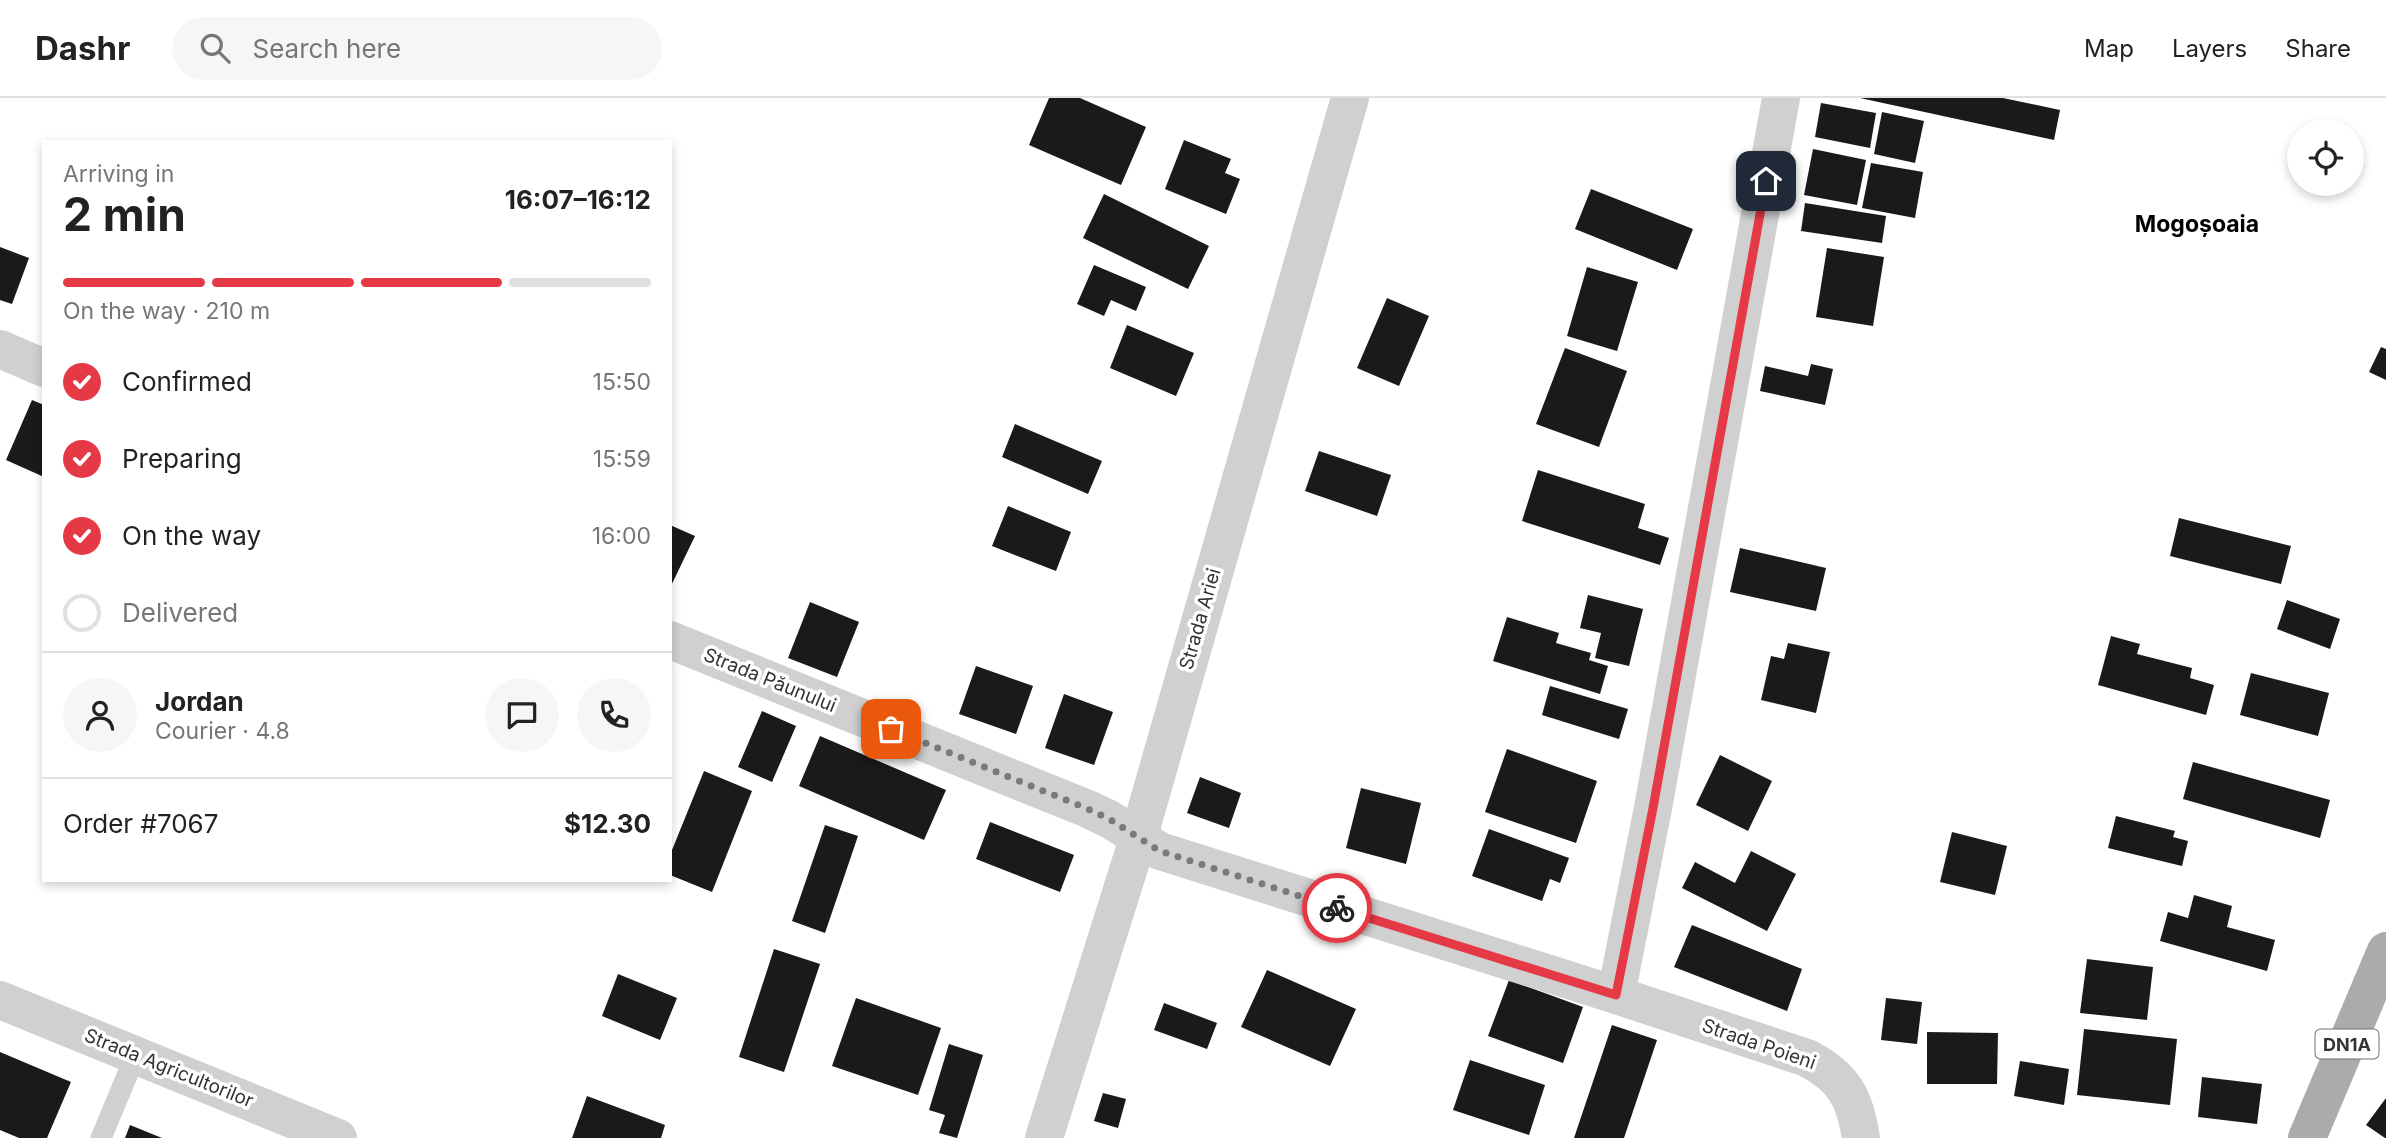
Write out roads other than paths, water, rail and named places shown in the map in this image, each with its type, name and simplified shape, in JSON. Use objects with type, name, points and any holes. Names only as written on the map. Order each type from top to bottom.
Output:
[{"type":"main road","name":"DN1A","points":[[2307,1138],[2386,951]]},
{"type":"street","name":"Strada Ariei","points":[[1044,1138],[1138,839],[1350,98]]},
{"type":"street","points":[[1616,995],[1653,808],[1781,98]]},
{"type":"street","points":[[0,349],[42,367]]},
{"type":"street","name":"Strada Păunului","points":[[672,641],[1088,809],[1109,819],[1138,839]]},
{"type":"street","name":"Strada Poieni","points":[[1138,839],[1178,858],[1616,995],[1807,1058],[1826,1068],[1850,1096],[1861,1138]]},
{"type":"street","name":"Strada Agricultorilor","points":[[0,999],[338,1138]]},
{"type":"lane","points":[[101,1138],[136,1054]]},
{"type":"district","name":"Mogoșoaia","points":[[2197,224]]}]
